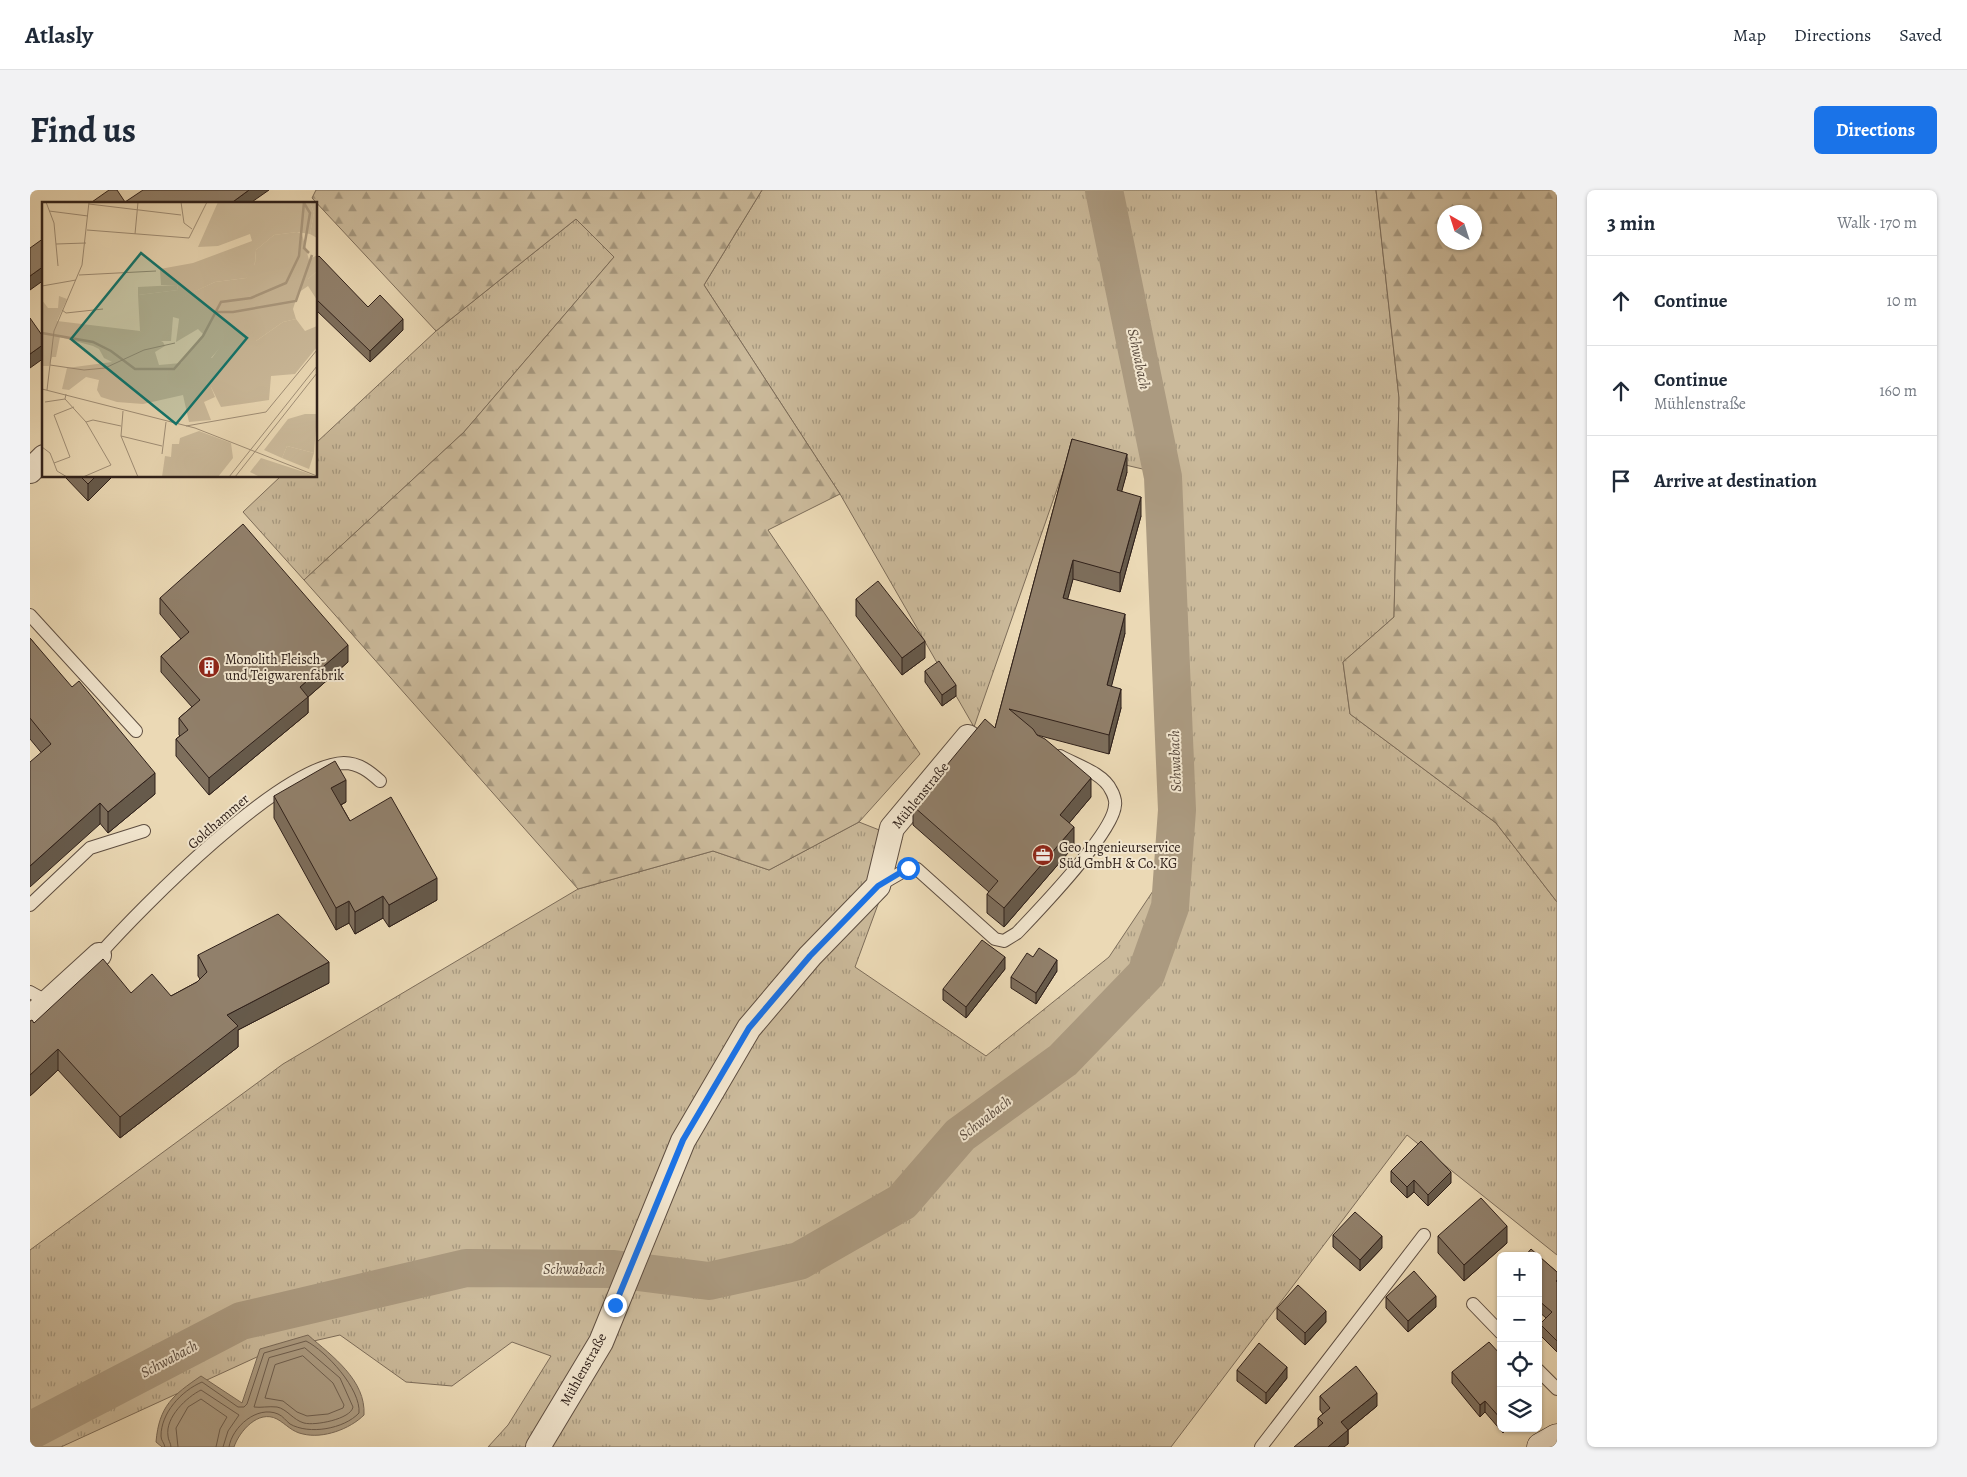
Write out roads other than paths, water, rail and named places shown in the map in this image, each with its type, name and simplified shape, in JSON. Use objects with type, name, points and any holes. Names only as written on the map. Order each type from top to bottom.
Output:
[{"type":"main road","points":[[1541,1447],[1557,1438]]},
{"type":"street","points":[[30,471],[42,459]]},
{"type":"street","name":"Mühlenstraße","points":[[538,1447],[601,1342],[683,1140],[749,1028],[810,956],[878,886],[892,828],[968,737]]},
{"type":"street","points":[[30,1018],[39,997],[99,955]]},
{"type":"lane","points":[[30,615],[136,731]]},
{"type":"lane","points":[[878,886],[908,868],[917,869],[996,939],[1004,941],[1017,933],[1090,849],[1109,823],[1115,805],[1111,789],[1097,775],[1049,751]]},
{"type":"lane","name":"Goldhammer","points":[[99,955],[128,925],[228,831],[258,805],[292,783],[320,770],[343,763],[357,765],[380,781]]},
{"type":"lane","points":[[30,905],[90,848],[144,831]]},
{"type":"lane","points":[[1261,1447],[1424,1235]]},
{"type":"lane","points":[[1473,1304],[1497,1328]]},
{"type":"lane","points":[[1542,1374],[1557,1390]]},
{"type":"water","points":[[308,1335],[337,1360],[346,1370],[359,1391],[363,1402],[364,1415],[351,1425],[336,1432],[311,1435],[296,1432],[277,1419],[263,1417],[245,1429],[234,1447],[162,1447],[156,1442],[160,1419],[164,1410],[175,1396],[191,1383],[201,1376],[242,1403],[260,1349]]},
{"type":"waterway","name":"Schwabach","points":[[30,1431],[241,1321],[466,1268],[614,1269],[709,1281],[799,1261],[902,1202],[960,1135],[1063,1060],[1146,974],[1170,907],[1177,810],[1163,477],[1104,190]]},
{"type":"place","name":"Monolith Fleisch- und Teigwarenfabrik","points":[[209,667]]},
{"type":"place","name":"Geo Ingenieurservice Süd GmbH & Co. KG","points":[[1043,855]]}]
